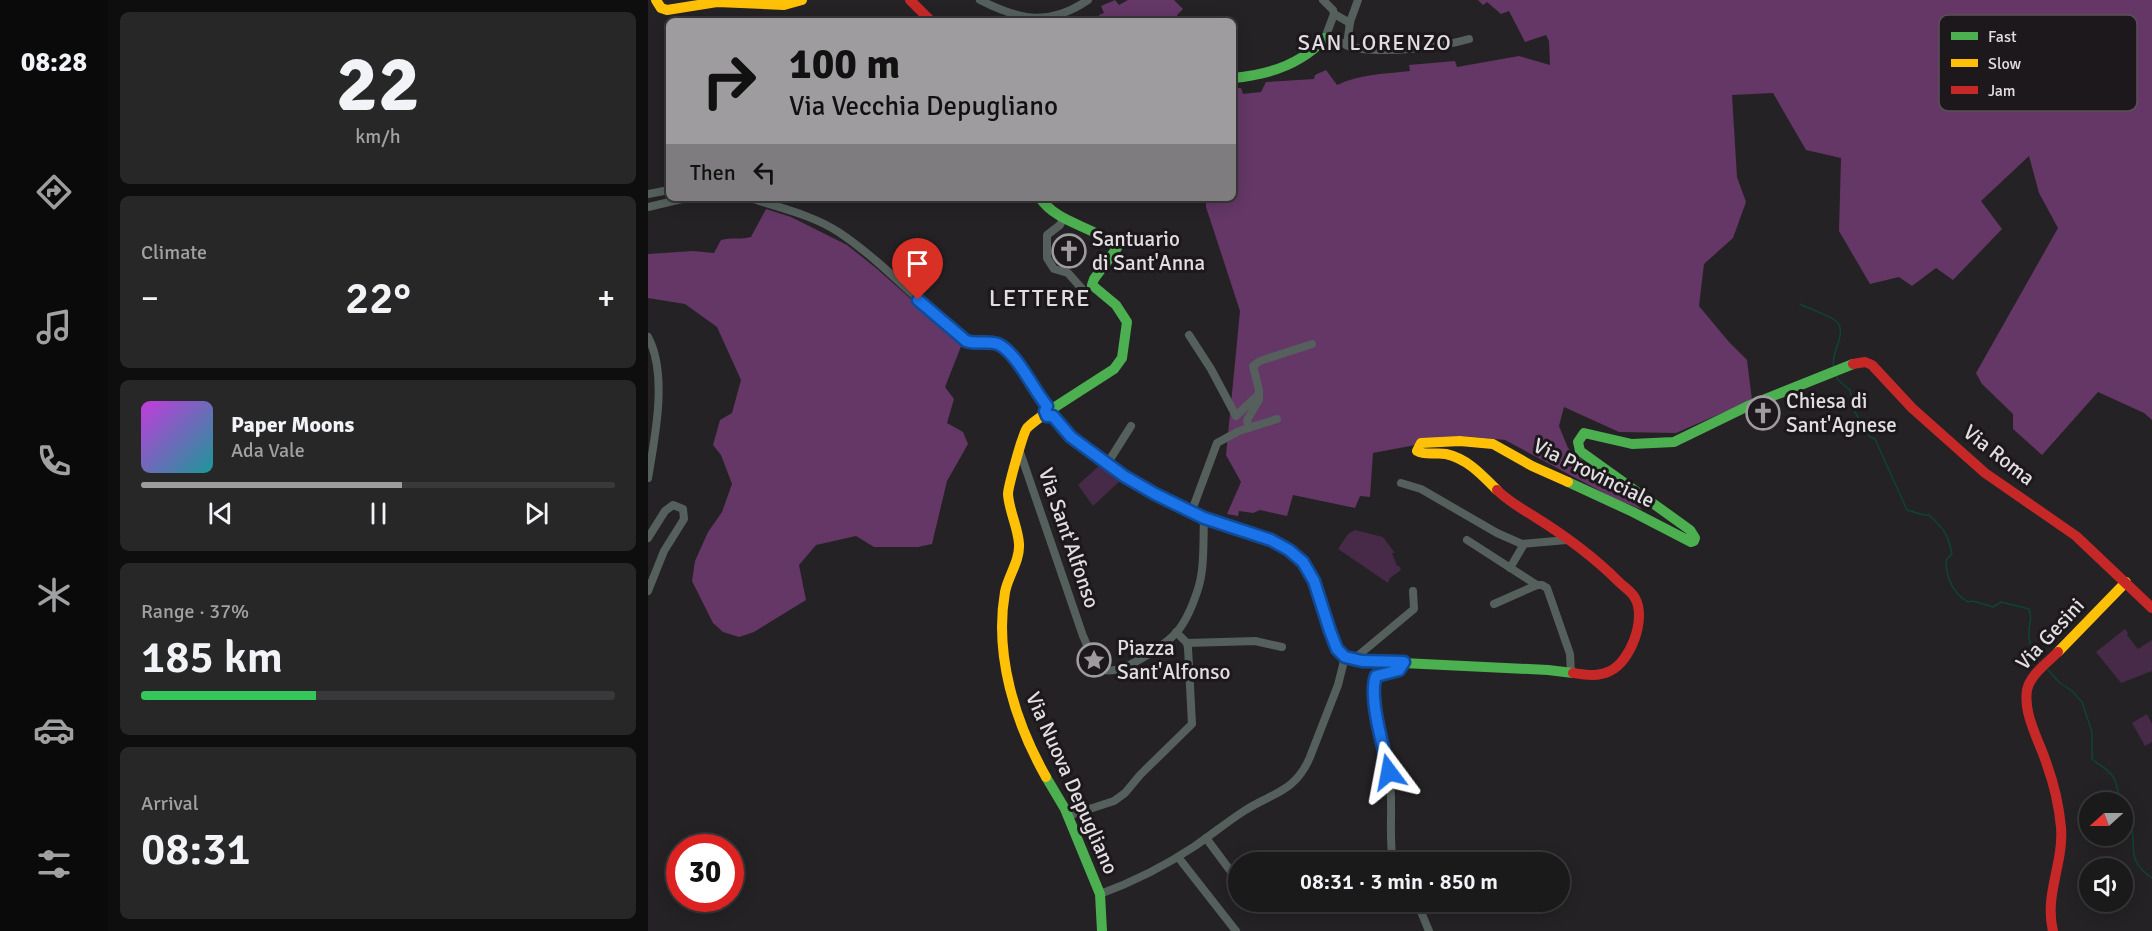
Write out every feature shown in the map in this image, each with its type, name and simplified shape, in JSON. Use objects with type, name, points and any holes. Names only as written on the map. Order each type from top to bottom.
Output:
[{"type":"street","points":[[656,0],[661,8],[667,10],[717,2],[784,5],[802,0]]},
{"type":"street","points":[[910,0],[928,18]]},
{"type":"street","points":[[980,0],[1014,16],[1041,18],[1078,7],[1088,0]]},
{"type":"street","points":[[1323,0],[1334,14],[1350,23]]},
{"type":"street","points":[[1347,45],[1350,23],[1358,0]]},
{"type":"street","points":[[1236,78],[1251,78],[1282,67],[1314,50],[1325,38],[1334,14]]},
{"type":"street","points":[[1325,38],[1336,38],[1357,48],[1384,50],[1434,47],[1469,39]]},
{"type":"street","points":[[648,194],[666,191]]},
{"type":"street","points":[[648,207],[673,201]]},
{"type":"street","points":[[759,201],[791,211],[838,232],[868,254],[966,341],[973,344],[991,342],[1011,354],[1071,437],[1124,476],[1191,513],[1271,540],[1289,550],[1303,562],[1314,581],[1337,649],[1350,658],[1570,673],[1570,654],[1547,588],[1537,585],[1467,540]]},
{"type":"street","points":[[1042,201],[1048,209],[1064,219],[1091,228],[1117,248],[1088,288],[1063,270],[1054,269],[1047,258],[1047,235],[1064,219]]},
{"type":"street","name":"Via Nuova Depugliano","points":[[1088,288],[1116,305],[1127,322],[1122,358],[1114,369],[1050,411],[1028,427],[1023,435],[1008,494],[1018,544],[1017,558],[1005,591],[1002,646],[1006,676],[1015,706],[1039,764],[1068,816],[1100,894],[1102,931]]},
{"type":"street","points":[[1189,335],[1216,377],[1228,405],[1236,416],[1258,395]]},
{"type":"street","points":[[648,337],[658,372],[658,393],[648,478]]},
{"type":"street","points":[[1249,428],[1247,420],[1259,400],[1259,390],[1253,370],[1255,363],[1312,345]]},
{"type":"street","name":"Via Roma","points":[[1817,378],[1854,364],[1872,365],[1912,408],[1985,473],[2063,526],[2152,608]]},
{"type":"street","name":"Via Provinciale","points":[[1570,673],[1593,676],[1611,671],[1625,658],[1636,636],[1639,612],[1635,598],[1604,567],[1510,503],[1470,464],[1445,454],[1422,454],[1417,451],[1421,443],[1460,441],[1493,444],[1532,466],[1633,512],[1690,542],[1695,538],[1690,530],[1580,452],[1578,441],[1584,433],[1632,444],[1674,442],[1748,406],[1817,378]]},
{"type":"street","points":[[1191,513],[1217,443],[1249,428],[1277,419]]},
{"type":"street","points":[[1107,464],[1131,426]]},
{"type":"street","name":"Via Sant'Alfonso","points":[[1020,452],[1083,636],[1100,668],[1115,671],[1151,651],[1176,632]]},
{"type":"street","points":[[1401,483],[1421,489],[1497,533],[1524,544],[1566,540]]},
{"type":"street","points":[[648,538],[665,511],[673,506],[683,509],[684,519],[664,551],[648,591]]},
{"type":"street","points":[[1068,816],[1114,801],[1125,793],[1192,724],[1186,643],[1176,632],[1199,588],[1204,518]]},
{"type":"street","points":[[1510,568],[1524,544]]},
{"type":"street","name":"Via Gesini","points":[[2053,931],[2049,915],[2061,849],[2061,828],[2050,774],[2028,710],[2026,689],[2030,681],[2126,582]]},
{"type":"street","points":[[1494,604],[1537,585]]},
{"type":"street","points":[[1100,894],[1147,875],[1178,857],[1245,810],[1279,794],[1299,776],[1310,757],[1350,658],[1414,609],[1413,591]]},
{"type":"street","points":[[1186,643],[1256,641],[1282,647]]},
{"type":"street","points":[[1391,852],[1392,807],[1389,772],[1377,721],[1373,685],[1376,676],[1399,670],[1404,662]]},
{"type":"street","points":[[1206,838],[1228,868]]},
{"type":"street","points":[[1178,857],[1236,931]]},
{"type":"street","points":[[1421,912],[1429,931]]},
{"type":"shaded area","points":[[1115,0],[1119,5],[1128,0],[1174,0],[1183,9],[1177,15],[1178,18],[1100,18],[1099,15],[1104,13],[1101,6]]},
{"type":"shaded area","points":[[1478,0],[2152,0],[2152,420],[2144,413],[2098,392],[2042,455],[2013,429],[2013,414],[1982,384],[1976,373],[2058,228],[2039,193],[2029,156],[1981,201],[2002,229],[1953,280],[1936,268],[1912,286],[1899,277],[1870,284],[1839,231],[1841,158],[1806,150],[1773,93],[1732,95],[1737,177],[1746,202],[1733,238],[1704,264],[1699,306],[1747,360],[1752,400],[1676,433],[1619,432],[1564,407],[1559,426],[1568,448],[1643,510],[1611,497],[1505,440],[1463,436],[1373,453],[1370,497],[1360,496],[1355,508],[1293,495],[1287,516],[1260,510],[1253,513],[1239,511],[1238,516],[1227,514],[1241,482],[1226,455],[1240,311],[1206,201],[1236,201],[1236,88],[1241,88],[1243,94],[1261,92],[1266,82],[1314,79],[1315,75],[1326,70],[1337,85],[1364,77],[1410,71],[1409,65],[1455,61],[1457,67],[1519,56],[1550,65],[1549,41],[1546,35],[1525,42],[1509,11],[1501,14],[1487,2],[1483,5]]},
{"type":"shaded area","points":[[766,209],[791,217],[847,245],[962,344],[945,387],[954,399],[947,423],[963,432],[968,444],[947,481],[932,544],[918,547],[874,547],[856,536],[816,545],[799,565],[806,600],[754,632],[739,637],[723,632],[713,623],[692,581],[695,561],[708,532],[722,512],[732,484],[721,455],[713,445],[720,420],[732,413],[741,380],[717,327],[685,304],[648,298],[648,254],[693,251],[714,253],[721,240],[751,237]]},
{"type":"shaded area","points":[[1101,464],[1121,480],[1093,506],[1078,485]]},
{"type":"shaded area","points":[[1355,530],[1383,537],[1395,553],[1392,553],[1401,570],[1390,578],[1388,583],[1338,549],[1348,534]]},
{"type":"shaded area","points":[[2125,629],[2138,649],[2152,640],[2152,671],[2121,683],[2096,652]]},
{"type":"shaded area","points":[[2147,714],[2152,724],[2152,742],[2145,746],[2132,723]]},
{"type":"waterway","points":[[1800,304],[1833,319],[1839,326],[1840,337],[1834,356],[1834,368]]},
{"type":"waterway","points":[[1836,375],[1838,380],[1850,390],[1855,412],[1870,437],[1875,439],[1907,510],[1929,515],[1945,532],[1952,554],[1946,560],[1947,573],[1954,590],[1968,602],[1973,601],[1993,607],[2001,602],[2029,609],[2031,618],[2029,639],[2040,663]]},
{"type":"waterway","points":[[2048,670],[2082,702],[2092,732],[2092,759],[2111,774],[2118,792]]},
{"type":"waterway","points":[[2133,841],[2138,864],[2152,878]]},
{"type":"traffic: fast","points":[[1236,78],[1271,71],[1295,62],[1325,38]]},
{"type":"traffic: fast","points":[[1043,201],[1057,214],[1098,234],[1117,248],[1092,285],[1116,305],[1127,322],[1122,358],[1114,369],[1055,407]]},
{"type":"traffic: fast","points":[[1568,482],[1691,542],[1694,541],[1695,538],[1690,530],[1580,451],[1578,442],[1584,433],[1632,444],[1674,442],[1748,406],[1853,364]]},
{"type":"traffic: fast","points":[[1053,416],[1085,448],[1141,487],[1202,517],[1268,539],[1292,552],[1308,569],[1322,602],[1337,649],[1345,657],[1362,661],[1573,673]]},
{"type":"traffic: fast","points":[[1046,777],[1065,809],[1100,894],[1102,931]]},
{"type":"traffic: slow","points":[[656,0],[661,8],[667,10],[717,2],[784,5],[802,0]]},
{"type":"traffic: slow","points":[[1045,414],[1025,432],[1008,494],[1019,550],[1005,592],[1002,640],[1010,688],[1017,711],[1025,734],[1046,777]]},
{"type":"traffic: slow","points":[[1497,490],[1474,468],[1454,456],[1417,451],[1421,443],[1460,441],[1493,444],[1532,466],[1568,482]]},
{"type":"traffic: slow","points":[[2058,652],[2126,582]]},
{"type":"traffic: jam","points":[[910,0],[928,18]]},
{"type":"traffic: jam","points":[[1853,364],[1865,362],[1872,365],[1912,408],[1985,473],[2076,536],[2152,608]]},
{"type":"traffic: jam","points":[[1497,490],[1578,547],[1635,598],[1638,607],[1638,628],[1624,659],[1605,673],[1592,675],[1573,673]]},
{"type":"traffic: jam","points":[[2053,931],[2051,905],[2060,853],[2061,827],[2054,788],[2030,719],[2026,699],[2032,679],[2058,652]]},
{"type":"place","name":"Santuario di Sant'Anna","points":[[1069,251]]},
{"type":"place","name":"Chiesa di Sant'Agnese","points":[[1763,413]]},
{"type":"place","name":"Piazza Sant'Alfonso","points":[[1094,660]]},
{"type":"district","name":"SAN LORENZO","points":[[1375,42]]},
{"type":"district","name":"LETTERE","points":[[1040,298]]},
{"type":"route","points":[[918,300],[966,341],[973,344],[991,342],[1011,354],[1047,406],[1045,411],[1047,416],[1053,416],[1071,437],[1124,476],[1191,513],[1271,540],[1289,550],[1303,562],[1314,581],[1337,649],[1345,657],[1362,661],[1404,662],[1399,670],[1376,676],[1373,685],[1377,721],[1389,772]]}]
